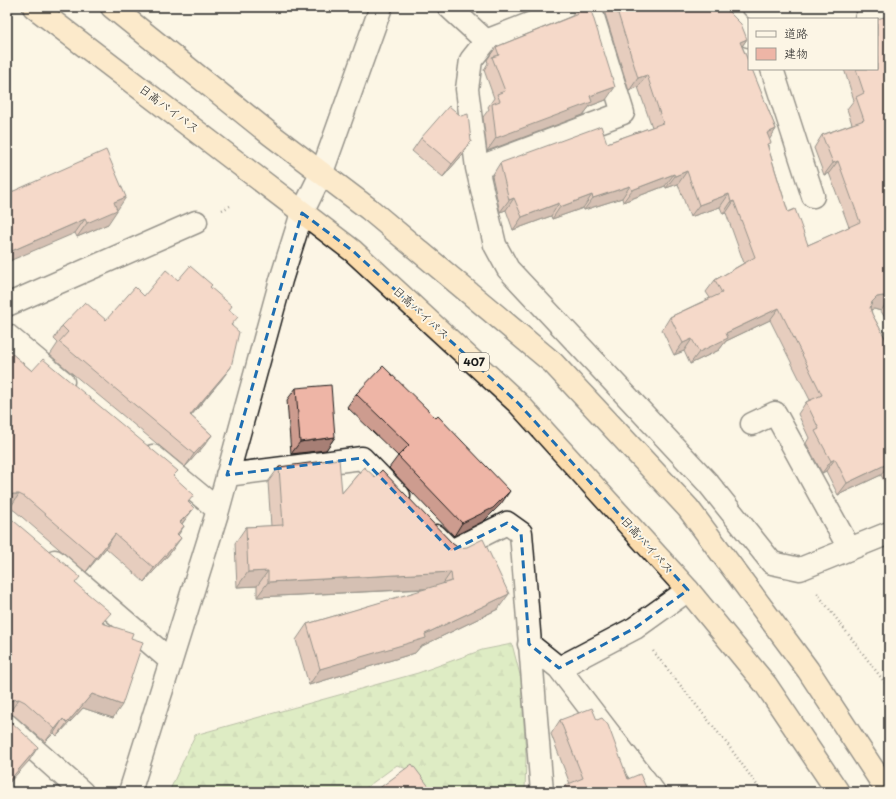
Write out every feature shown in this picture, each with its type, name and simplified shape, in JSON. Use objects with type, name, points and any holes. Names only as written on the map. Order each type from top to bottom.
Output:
[{"type":"highway","name":"日高バイパス","points":[[34,7],[253,172],[302,213],[353,250],[519,404],[688,590],[766,685],[838,792]]},
{"type":"highway","points":[[112,7],[270,134],[369,208],[553,363],[688,508],[808,670],[888,792]]},
{"type":"street","points":[[130,792],[218,510],[281,280],[302,213],[322,172],[381,7]]},
{"type":"street","points":[[449,7],[486,40]]},
{"type":"street","points":[[573,7],[486,40],[471,60],[467,89],[477,168],[495,245],[508,269],[708,483],[772,563],[800,569],[889,533]]},
{"type":"street","points":[[477,168],[623,113],[590,7]]},
{"type":"street","points":[[721,7],[748,35]]},
{"type":"street","points":[[869,18],[889,11]]},
{"type":"street","points":[[772,70],[813,196]]},
{"type":"street","points":[[7,305],[196,222]]},
{"type":"street","points":[[7,335],[79,395]]},
{"type":"street","points":[[752,424],[775,413],[849,548]]},
{"type":"street","points":[[139,445],[218,510]]},
{"type":"street","points":[[227,475],[362,458],[451,551],[507,524],[521,533],[542,792]]},
{"type":"street","points":[[37,546],[171,661]]},
{"type":"street","points":[[559,668],[635,628],[688,590]]},
{"type":"street","points":[[529,644],[559,668],[654,792]]},
{"type":"street","points":[[7,725],[82,792]]},
{"type":"path","points":[[800,569],[889,688]]},
{"type":"path","points":[[635,628],[728,745],[762,792]]},
{"type":"highlighted area","points":[[302,213],[353,251],[519,404],[688,590],[635,628],[559,668],[529,644],[521,533],[507,523],[451,551],[362,458],[227,475]]},
{"type":"green space","points":[[512,644],[521,679],[526,755],[525,792],[427,792],[416,773],[397,765],[360,792],[169,792],[195,735],[418,673],[482,650]]},
{"type":"building","points":[[583,7],[590,7],[615,87],[590,96],[592,102],[496,138],[492,104],[500,101],[497,94],[505,91],[492,57],[499,55],[496,47],[578,14],[576,10]]},
{"type":"building","points":[[616,7],[674,7],[676,12],[689,7],[724,7],[741,24],[747,39],[740,42],[748,61],[748,70],[752,70],[776,129],[767,133],[771,143],[767,144],[788,212],[795,209],[808,245],[860,222],[838,161],[833,163],[822,135],[864,120],[856,97],[864,93],[856,70],[878,70],[878,19],[884,17],[889,31],[889,298],[883,296],[877,297],[872,302],[870,308],[889,345],[889,463],[847,483],[835,459],[831,461],[815,431],[819,429],[806,402],[822,395],[779,308],[726,333],[728,338],[699,352],[692,339],[683,343],[670,317],[722,293],[715,280],[755,257],[734,201],[731,202],[729,194],[699,205],[687,171],[675,176],[674,174],[632,190],[630,186],[593,198],[592,195],[560,207],[559,203],[522,217],[514,198],[509,200],[500,163],[601,126],[607,143],[663,123],[647,75],[638,78]]},
{"type":"building","points":[[449,106],[461,116],[468,114],[471,141],[452,164],[421,138]]},
{"type":"building","points":[[106,150],[126,197],[114,202],[117,210],[87,223],[85,219],[7,253],[7,194]]},
{"type":"building","points":[[190,266],[212,285],[210,287],[232,306],[229,310],[238,317],[231,325],[239,332],[231,367],[190,415],[212,435],[194,454],[59,342],[68,332],[62,326],[85,302],[106,320],[135,287],[144,296],[166,270],[178,280]]},
{"type":"building","points":[[9,351],[32,371],[43,359],[178,471],[173,476],[194,495],[188,502],[194,508],[180,522],[184,526],[177,534],[181,538],[154,568],[115,534],[96,558],[25,497],[19,494],[13,494],[7,498],[7,354]]},
{"type":"building","points":[[383,366],[436,418],[438,416],[510,491],[493,508],[462,523],[398,456],[409,445],[356,394]]},
{"type":"building","points":[[331,385],[335,437],[300,442],[296,388]]},
{"type":"building","points":[[339,459],[342,493],[364,467],[375,477],[382,470],[453,544],[459,548],[467,547],[483,539],[509,594],[425,634],[426,638],[320,669],[307,624],[452,581],[451,572],[268,582],[268,571],[248,572],[246,527],[283,525],[279,467]]},
{"type":"building","points":[[7,514],[80,577],[75,583],[111,613],[102,623],[133,633],[131,638],[143,642],[122,705],[92,694],[67,723],[63,719],[55,729],[25,702],[19,699],[12,700],[7,704]]},
{"type":"building","points":[[592,708],[597,720],[602,718],[608,725],[628,779],[640,774],[648,792],[569,792],[566,785],[583,778],[560,720]]},
{"type":"building","points":[[7,718],[38,747],[8,782],[7,781]]},
{"type":"building","points":[[412,764],[433,792],[374,792]]}]
